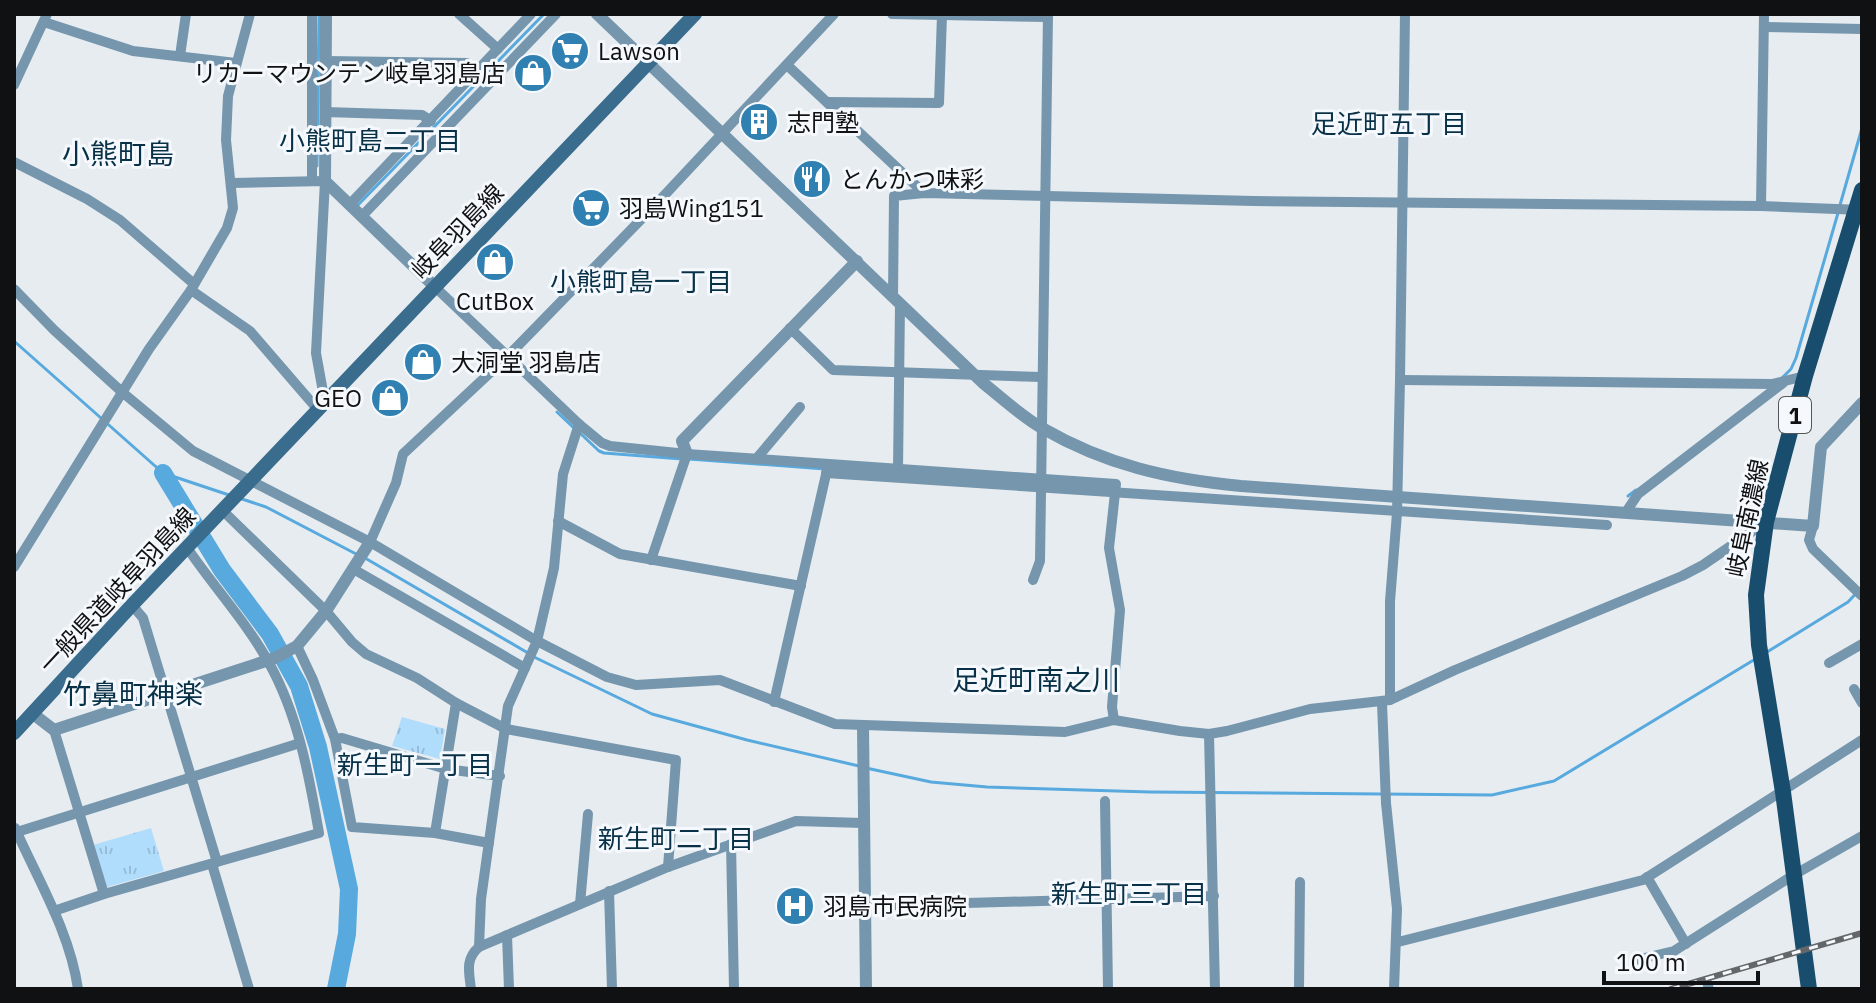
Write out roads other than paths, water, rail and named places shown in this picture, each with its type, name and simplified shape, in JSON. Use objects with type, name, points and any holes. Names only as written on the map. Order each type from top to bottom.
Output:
[{"type":"main road","name":"岐阜羽島線","points":[[249,483],[695,14]]},
{"type":"main road","name":"岐阜南濃線","points":[[1783,792],[1759,645],[1756,595],[1766,522],[1805,376],[1859,209],[1862,190]]},
{"type":"main road","name":"一般県道岐阜羽島線","points":[[14,733],[249,483]]},
{"type":"main road","name":"1","points":[[1783,792],[1809,989]]},
{"type":"street","points":[[180,56],[186,14]]},
{"type":"street","points":[[14,567],[227,228],[233,208],[226,117],[236,63],[250,14]]},
{"type":"street","points":[[312,14],[318,91],[312,181]]},
{"type":"street","points":[[322,407],[316,353],[325,181],[325,112],[318,91],[325,61],[326,14]]},
{"type":"street","points":[[459,14],[498,49]]},
{"type":"street","points":[[351,203],[531,14]]},
{"type":"street","points":[[363,215],[556,14]]},
{"type":"street","points":[[597,14],[975,374],[1040,427],[1097,455],[1136,469],[1185,480],[1813,526]]},
{"type":"street","points":[[54,730],[272,660],[295,647],[326,611],[369,545],[396,483],[403,454],[508,356],[834,14]]},
{"type":"street","points":[[892,14],[1048,16],[1040,561],[1033,580]]},
{"type":"street","points":[[1394,989],[1397,909],[1385,781],[1390,601],[1397,513],[1405,14]]},
{"type":"street","points":[[1761,206],[1764,14]]},
{"type":"street","points":[[828,102],[939,103],[942,15]]},
{"type":"street","points":[[14,85],[45,18],[133,51],[236,63]]},
{"type":"street","points":[[1764,27],[1862,29]]},
{"type":"street","points":[[325,61],[467,63],[477,71]]},
{"type":"street","points":[[787,65],[924,193]]},
{"type":"street","points":[[325,112],[422,115],[431,121]]},
{"type":"street","points":[[14,162],[87,199],[120,220],[192,287],[250,331],[322,407]]},
{"type":"street","points":[[232,183],[325,181],[602,443],[687,454],[757,458],[827,469],[1041,483]]},
{"type":"street","points":[[898,469],[900,372],[894,196],[924,193],[1859,209]]},
{"type":"street","points":[[651,560],[687,454],[682,441],[857,261]]},
{"type":"street","points":[[14,289],[122,392],[193,451],[369,545],[536,644],[607,677],[636,685],[720,680],[835,724],[1065,732],[1114,720],[1209,734],[1310,709],[1386,701],[1693,571],[1766,522]]},
{"type":"street","points":[[790,328],[833,370],[1041,377]]},
{"type":"street","points":[[1400,380],[1772,384],[1805,376]]},
{"type":"street","points":[[1626,512],[1638,494],[1788,380]]},
{"type":"street","points":[[1862,403],[1821,447],[1809,540],[1813,549],[1862,596]]},
{"type":"street","points":[[757,458],[800,407]]},
{"type":"street","points":[[479,947],[489,843],[508,706],[536,644],[554,568],[563,474],[579,424]]},
{"type":"street","points":[[827,469],[898,469],[1116,492],[1607,525]]},
{"type":"street","points":[[774,702],[827,469]]},
{"type":"street","points":[[1114,720],[1112,707],[1120,610],[1109,548],[1116,492]]},
{"type":"street","points":[[224,508],[366,654],[417,678],[506,729],[676,760],[668,867]]},
{"type":"street","points":[[558,521],[620,554],[801,586]]},
{"type":"street","points":[[54,911],[319,833],[308,766],[272,660],[190,546]]},
{"type":"street","points":[[356,567],[526,666]]},
{"type":"street","points":[[132,605],[143,618],[249,989]]},
{"type":"street","points":[[1829,663],[1862,644]]},
{"type":"street","points":[[295,647],[313,680],[335,739],[352,827],[435,833],[489,843]]},
{"type":"street","points":[[1854,689],[1862,703]]},
{"type":"street","points":[[435,833],[456,703]]},
{"type":"street","points":[[32,713],[54,730],[104,894]]},
{"type":"street","points":[[863,726],[866,989]]},
{"type":"street","points":[[1209,734],[1215,989]]},
{"type":"street","points":[[335,739],[342,738],[446,769],[500,776]]},
{"type":"street","points":[[1398,942],[1647,877],[1862,740]]},
{"type":"street","points":[[78,989],[69,951],[54,911],[15,829],[79,813],[300,743]]},
{"type":"street","points":[[1105,801],[1108,989]]},
{"type":"street","points":[[580,904],[588,814]]},
{"type":"street","points":[[471,989],[468,964],[471,953],[479,947],[609,891],[796,821],[863,823]]},
{"type":"street","points":[[1636,960],[1674,951],[1792,876],[1862,836]]},
{"type":"street","points":[[731,844],[734,989]]},
{"type":"street","points":[[1647,877],[1686,944]]},
{"type":"street","points":[[1299,989],[1300,882]]},
{"type":"street","points":[[609,891],[612,989]]},
{"type":"street","points":[[864,906],[1214,896]]},
{"type":"street","points":[[507,935],[509,989]]},
{"type":"waterway","points":[[317,166],[319,14]]},
{"type":"waterway","points":[[358,205],[544,14]]},
{"type":"waterway","points":[[1840,205],[1862,128]]},
{"type":"waterway","points":[[1782,378],[1796,358],[1838,213]]},
{"type":"waterway","points":[[14,341],[163,473],[232,496]]},
{"type":"waterway","points":[[557,412],[575,429]]},
{"type":"waterway","points":[[581,434],[604,453],[682,459]]},
{"type":"waterway","points":[[689,459],[825,469]]},
{"type":"waterway","points":[[163,473],[222,570],[270,634],[299,686],[318,747],[349,889],[347,934],[336,989]]},
{"type":"waterway","points":[[1628,496],[1636,490]]},
{"type":"waterway","points":[[239,498],[266,507],[358,555]]},
{"type":"waterway","points":[[365,558],[528,653]]},
{"type":"waterway","points":[[1767,652],[1848,602],[1862,587]]},
{"type":"waterway","points":[[534,657],[652,714],[859,766]]},
{"type":"waterway","points":[[866,768],[931,782],[987,787],[1150,792],[1492,795],[1554,781],[1757,658]]},
{"type":"railway","points":[[1671,989],[1862,933]]},
{"type":"place","name":"Lawson","points":[[570,51]]},
{"type":"place","name":"リカーマウンテン岐阜羽島店","points":[[533,73]]},
{"type":"place","name":"志門塾","points":[[759,122]]},
{"type":"place","name":"とんかつ味彩","points":[[812,179]]},
{"type":"place","name":"羽島Wing151","points":[[591,208]]},
{"type":"place","name":"CutBox","points":[[495,262]]},
{"type":"place","name":"大洞堂 羽島店","points":[[423,362]]},
{"type":"place","name":"GEO","points":[[390,398]]},
{"type":"place","name":"羽島市民病院","points":[[795,906]]},
{"type":"district","name":"足近町五丁目","points":[[1389,123]]},
{"type":"district","name":"小熊町島二丁目","points":[[370,140]]},
{"type":"district","name":"小熊町島","points":[[118,153]]},
{"type":"district","name":"小熊町島一丁目","points":[[641,281]]},
{"type":"district","name":"足近町南之川","points":[[1036,679]]},
{"type":"district","name":"竹鼻町神楽","points":[[133,693]]},
{"type":"district","name":"新生町一丁目","points":[[415,764]]},
{"type":"district","name":"新生町二丁目","points":[[676,838]]},
{"type":"district","name":"新生町三丁目","points":[[1129,893]]}]
